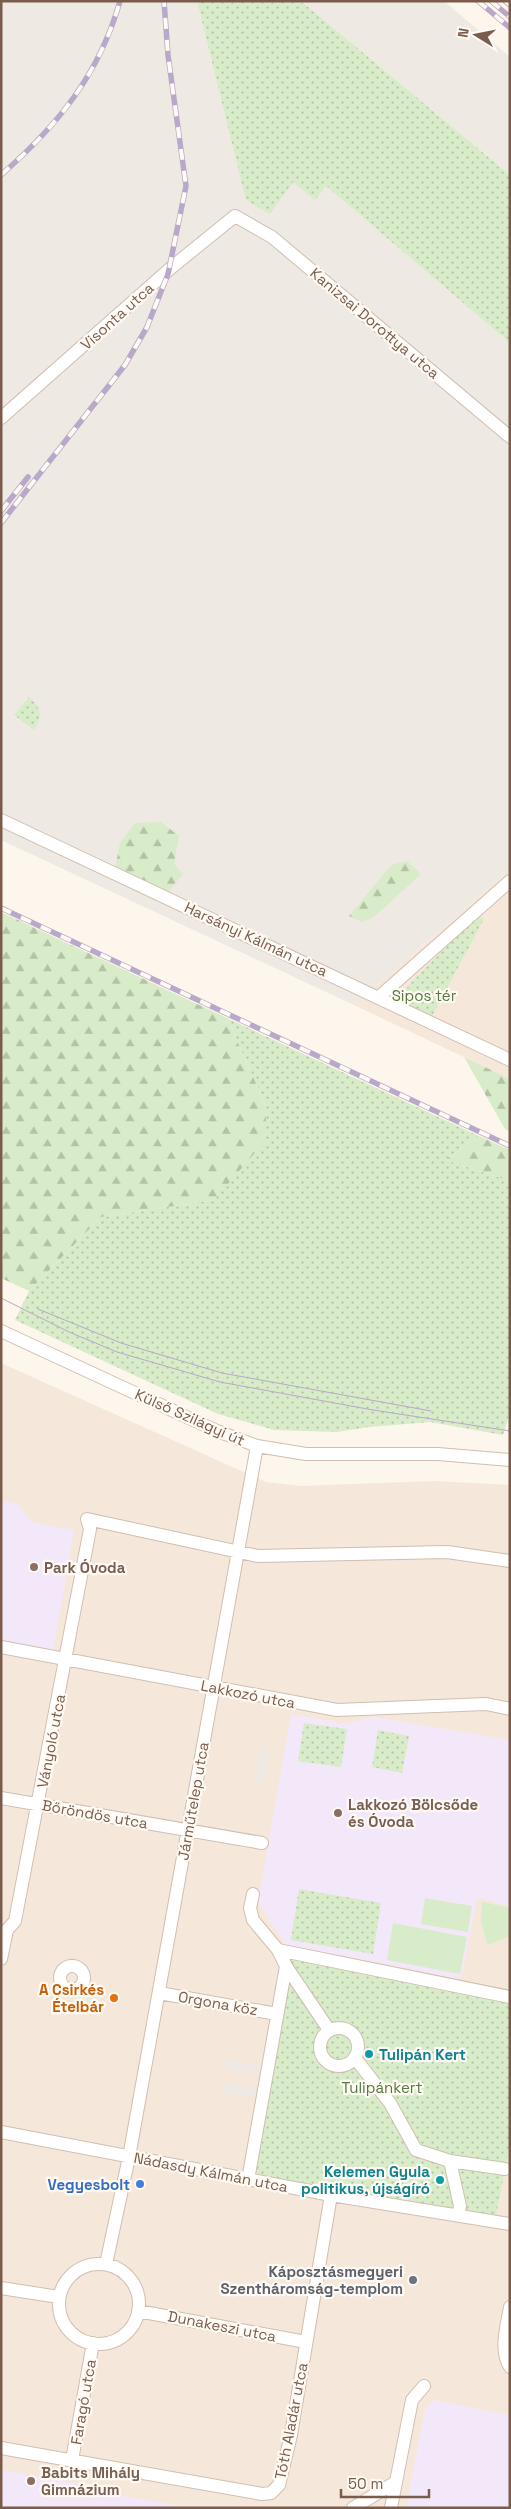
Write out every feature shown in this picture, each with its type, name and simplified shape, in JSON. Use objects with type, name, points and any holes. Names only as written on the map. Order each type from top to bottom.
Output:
[{"type":"street","name":"Visonta utca","points":[[1,418],[172,268],[235,216]]},
{"type":"street","name":"Kanizsai Dorottya utca","points":[[235,216],[272,237],[510,437]]},
{"type":"street","name":"Harsányi Kálmán utca","points":[[1,820],[510,1060]]},
{"type":"street","points":[[379,997],[509,881]]},
{"type":"street","name":"Külső Szilágyi út","points":[[1,1331],[208,1427],[257,1446],[306,1454],[438,1454],[510,1460]]},
{"type":"street","name":"Járműtelep utca","points":[[129,2157],[257,1446]]},
{"type":"street","name":"Ványoló utca","points":[[1,1959],[7,1930],[15,1921],[38,1804],[90,1529],[87,1519],[238,1552]]},
{"type":"street","points":[[238,1552],[258,1556],[446,1552],[510,1561]]},
{"type":"street","name":"Lakkozó utca","points":[[1,1647],[337,1710],[486,1704],[504,1707]]},
{"type":"street","name":"Bőröndös utca","points":[[1,1798],[262,1843]]},
{"type":"street","points":[[253,1894],[250,1908],[253,1920],[278,1950],[286,1966],[311,2000],[329,2030]]},
{"type":"street","points":[[278,1950],[510,1997]]},
{"type":"street","points":[[248,2180],[286,1966]]},
{"type":"street","name":"Orgona köz","points":[[159,1993],[277,2014]]},
{"type":"street","points":[[342,2028],[353,2034],[358,2046],[355,2058],[344,2065],[338,2066],[326,2061],[320,2050],[322,2039],[329,2030],[342,2028]]},
{"type":"street","points":[[355,2058],[390,2103],[416,2150],[450,2160],[505,2169]]},
{"type":"street","name":"Nádasdy Kálmán utca","points":[[1,2132],[248,2180],[510,2224]]},
{"type":"street","points":[[106,2264],[129,2157]]},
{"type":"street","points":[[450,2160],[460,2206],[458,2215]]},
{"type":"street","name":"Tóth Aladár utca","points":[[1,2448],[262,2494],[271,2493],[279,2485],[291,2435],[331,2195]]},
{"type":"street","points":[[106,2264],[118,2268],[132,2281],[138,2298],[138,2311],[134,2322],[127,2332],[106,2343],[93,2343],[81,2340],[63,2322],[59,2310],[59,2297],[63,2284],[71,2274],[82,2267],[106,2264]]},
{"type":"street","points":[[1,2288],[59,2297]]},
{"type":"street","points":[[510,2307],[505,2344],[506,2362],[510,2367]]},
{"type":"street","name":"Dunakeszi utca","points":[[138,2311],[306,2342]]},
{"type":"street","name":"Faragó utca","points":[[72,2460],[93,2343]]},
{"type":"street","points":[[392,2508],[412,2400],[424,2386]]},
{"type":"street","points":[[353,2508],[396,2482]]},
{"type":"shaded area","points":[[1,1],[197,1],[247,200],[293,182],[326,186],[510,343],[510,869],[354,1005],[1,840]]},
{"type":"shaded area","points":[[301,1],[444,1],[510,57],[510,175]]},
{"type":"shaded area","points":[[510,869],[510,1079],[354,1005]]},
{"type":"shaded area","points":[[1,1363],[266,1482],[301,1486],[434,1481],[510,1485],[510,2508],[1,2508]]},
{"type":"shaded area","name":"Park Óvoda","points":[[1,1501],[18,1504],[31,1522],[74,1530],[53,1651],[1,1641]]},
{"type":"shaded area","points":[[291,1714],[345,1724],[374,1717],[510,1740],[510,1906],[477,1898],[461,1979],[285,1944],[258,1902]]},
{"type":"shaded area","points":[[260,1748],[270,1750],[265,1782],[255,1780]]},
{"type":"shaded area","points":[[227,2059],[263,2065],[261,2075],[226,2069]]},
{"type":"shaded area","points":[[223,2082],[258,2088],[257,2097],[221,2092]]},
{"type":"shaded area","points":[[433,2400],[510,2415],[510,2508],[406,2508],[425,2409]]},
{"type":"shaded area","name":"Babits Mihály Gimnázium","points":[[1,2470],[116,2490],[123,2496],[192,2508],[1,2508]]},
{"type":"green space","points":[[197,1],[301,1],[510,175],[510,343],[326,186],[315,200],[293,182],[270,214],[246,200]]},
{"type":"green space","points":[[29,697],[38,708],[40,716],[34,730],[14,715]]},
{"type":"green space","points":[[161,822],[179,836],[174,864],[183,874],[168,892],[115,869],[120,843],[135,823]]},
{"type":"green space","points":[[407,861],[421,874],[374,917],[362,922],[349,916],[391,865]]},
{"type":"green space","points":[[1,912],[227,1018],[266,1106],[266,1140],[214,1200],[101,1217],[29,1291],[1,1278]]},
{"type":"green space","name":"Sipos tér","points":[[477,915],[484,919],[431,1018],[406,1006],[404,997],[408,986]]},
{"type":"green space","points":[[227,1018],[479,1136],[446,1160],[510,1181],[510,1413],[503,1435],[430,1422],[369,1427],[337,1432],[274,1430],[218,1414],[15,1320],[29,1291],[101,1217],[214,1200],[266,1106]]},
{"type":"green space","points":[[464,1057],[510,1079],[510,1131],[505,1129]]},
{"type":"green space","points":[[479,1136],[510,1150],[510,1181],[446,1160]]},
{"type":"green space","points":[[304,1723],[347,1729],[341,1767],[298,1761]]},
{"type":"green space","points":[[378,1730],[409,1736],[402,1773],[372,1767]]},
{"type":"green space","points":[[299,1889],[381,1903],[373,1954],[291,1940]]},
{"type":"green space","points":[[425,1898],[472,1906],[468,1932],[421,1924]]},
{"type":"green space","points":[[482,1902],[510,1908],[510,1936],[488,1945],[481,1923]]},
{"type":"green space","points":[[393,1923],[467,1937],[460,1974],[387,1960]]},
{"type":"green space","name":"Tulipánkert","points":[[278,1950],[510,1997],[510,2143],[495,2221],[248,2180],[286,1966]]},
{"type":"tram line","points":[[1,1298],[69,1332],[117,1352],[220,1382],[373,1410],[510,1431]]},
{"type":"tram line","points":[[38,1309],[121,1343],[222,1373],[431,1411]]},
{"type":"railway","points":[[1,175],[41,137],[74,97],[101,52],[120,1]]},
{"type":"railway","points":[[1,523],[125,365],[147,327],[168,274],[186,186],[168,55],[164,1]]},
{"type":"railway","points":[[478,1],[510,28]]},
{"type":"railway","points":[[491,1],[510,17]]},
{"type":"railway","points":[[505,1],[510,5]]},
{"type":"railway","points":[[1,511],[28,477]]},
{"type":"railway","points":[[1,908],[510,1146]]},
{"type":"place","name":"Park Óvoda","points":[[34,1567]]},
{"type":"place","name":"Lakkozó Bölcsőde és Óvoda","points":[[338,1813]]},
{"type":"place","name":"A Csirkés Ételbár","points":[[114,1998]]},
{"type":"place","name":"Tulipán Kert","points":[[369,2054]]},
{"type":"place","name":"Kelemen Gyula politikus, újságíró","points":[[440,2180]]},
{"type":"place","name":"Vegyesbolt","points":[[140,2184]]},
{"type":"place","name":"Káposztásmegyeri Szentháromság-templom","points":[[413,2280]]},
{"type":"place","name":"Babits Mihály Gimnázium","points":[[31,2481]]}]
